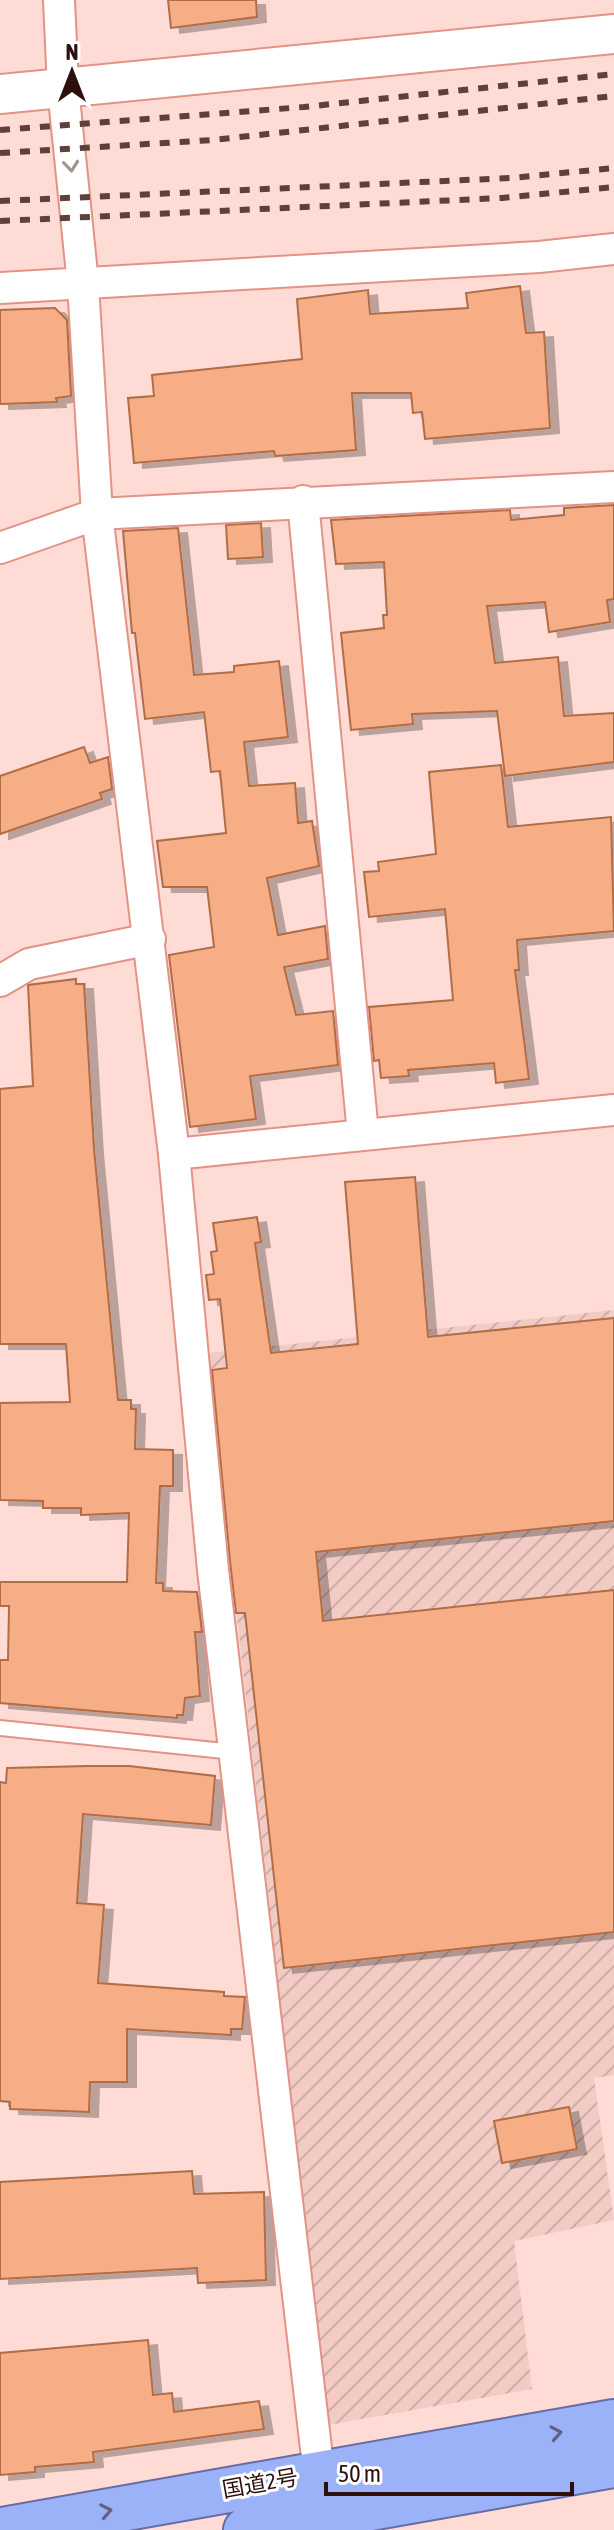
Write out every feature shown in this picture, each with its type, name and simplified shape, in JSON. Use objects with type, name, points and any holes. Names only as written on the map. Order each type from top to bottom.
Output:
[{"type":"highway","name":"国道2号","points":[[2,2530],[614,2422]]},
{"type":"highway","name":"国道2号","points":[[246,2530],[614,2465]]},
{"type":"street","points":[[59,0],[63,88],[83,284],[97,514],[150,939],[234,1752],[324,2516]]},
{"type":"street","points":[[0,94],[614,34]]},
{"type":"street","points":[[0,288],[539,257],[614,249]]},
{"type":"street","points":[[0,548],[97,514],[614,487]]},
{"type":"street","points":[[303,501],[363,1134]]},
{"type":"street","points":[[0,981],[29,964],[150,939]]},
{"type":"street","points":[[174,1154],[614,1110]]},
{"type":"lane","points":[[0,1728],[234,1752]]},
{"type":"shaded area","points":[[614,1310],[614,2075],[594,2078],[614,2220],[514,2241],[532,2389],[328,2425],[207,1353]]},
{"type":"building","points":[[168,0],[256,0],[257,17],[171,28]]},
{"type":"building","points":[[520,286],[526,333],[544,332],[550,428],[425,439],[422,412],[413,413],[411,393],[352,393],[356,450],[275,456],[274,451],[134,463],[128,398],[154,396],[152,375],[302,359],[297,299],[368,290],[370,314],[468,308],[466,293]]},
{"type":"building","points":[[55,308],[67,320],[71,396],[56,398],[57,402],[0,404],[0,310]]},
{"type":"building","points":[[614,505],[614,599],[607,600],[610,622],[549,632],[545,602],[487,606],[495,663],[558,657],[564,716],[614,713],[614,762],[505,776],[497,711],[412,714],[413,724],[351,730],[341,633],[384,628],[383,615],[387,615],[384,562],[336,564],[331,520],[510,510],[511,520],[564,515],[564,508]]},
{"type":"building","points":[[261,523],[263,557],[228,559],[226,525]]},
{"type":"building","points":[[178,528],[194,675],[234,672],[234,666],[279,661],[288,737],[244,742],[249,786],[295,783],[298,823],[312,821],[319,866],[267,878],[278,935],[325,926],[328,959],[284,967],[296,1015],[333,1011],[338,1065],[250,1076],[256,1119],[190,1127],[169,955],[214,947],[207,887],[163,887],[157,841],[226,833],[220,771],[211,772],[204,712],[145,719],[135,633],[132,633],[123,531]]},
{"type":"building","points":[[84,747],[90,763],[108,757],[112,789],[100,793],[102,799],[0,834],[0,776]]},
{"type":"building","points":[[501,765],[508,827],[611,817],[614,931],[517,940],[519,970],[515,970],[529,1079],[496,1083],[494,1063],[408,1070],[409,1076],[381,1078],[379,1060],[374,1061],[369,1007],[453,1000],[445,909],[369,917],[364,872],[379,871],[378,862],[436,854],[429,772]]},
{"type":"building","points":[[76,979],[76,984],[84,984],[94,1149],[118,1400],[131,1400],[131,1409],[136,1409],[135,1449],[173,1450],[173,1486],[160,1486],[156,1583],[163,1583],[163,1591],[197,1592],[202,1632],[195,1632],[200,1696],[185,1698],[183,1715],[177,1715],[177,1718],[0,1703],[0,1660],[8,1660],[9,1606],[0,1606],[0,1582],[127,1582],[129,1513],[81,1515],[81,1508],[43,1508],[43,1501],[0,1500],[0,1403],[70,1402],[66,1344],[0,1344],[0,1089],[33,1086],[28,985]]},
{"type":"building","points":[[415,1177],[428,1337],[614,1318],[614,1521],[316,1552],[323,1621],[614,1590],[614,1932],[284,1968],[245,1613],[236,1613],[230,1561],[212,1370],[227,1368],[220,1299],[209,1300],[206,1275],[214,1274],[211,1252],[217,1251],[213,1223],[257,1217],[261,1242],[255,1243],[271,1353],[358,1344],[345,1182]]},
{"type":"building","points":[[129,1766],[215,1776],[211,1825],[83,1814],[77,1903],[104,1905],[98,1983],[224,1992],[224,1996],[245,1997],[242,2029],[231,2029],[231,2035],[127,2029],[127,2082],[90,2082],[89,2112],[10,2109],[10,2102],[0,2101],[0,1782],[6,1783],[7,1768]]},
{"type":"building","points":[[569,2107],[577,2149],[502,2163],[494,2121]]},
{"type":"building","points":[[192,2171],[194,2194],[264,2192],[266,2280],[198,2283],[197,2268],[0,2279],[0,2182]]},
{"type":"building","points":[[148,2340],[153,2395],[172,2393],[174,2412],[259,2401],[264,2429],[93,2452],[94,2462],[35,2467],[35,2472],[0,2475],[0,2353]]},
{"type":"railway","points":[[0,130],[304,107],[614,74]]},
{"type":"railway","points":[[0,153],[213,140],[614,96]]},
{"type":"railway","points":[[0,201],[511,178],[614,168]]},
{"type":"railway","points":[[0,221],[502,198],[614,187]]}]
